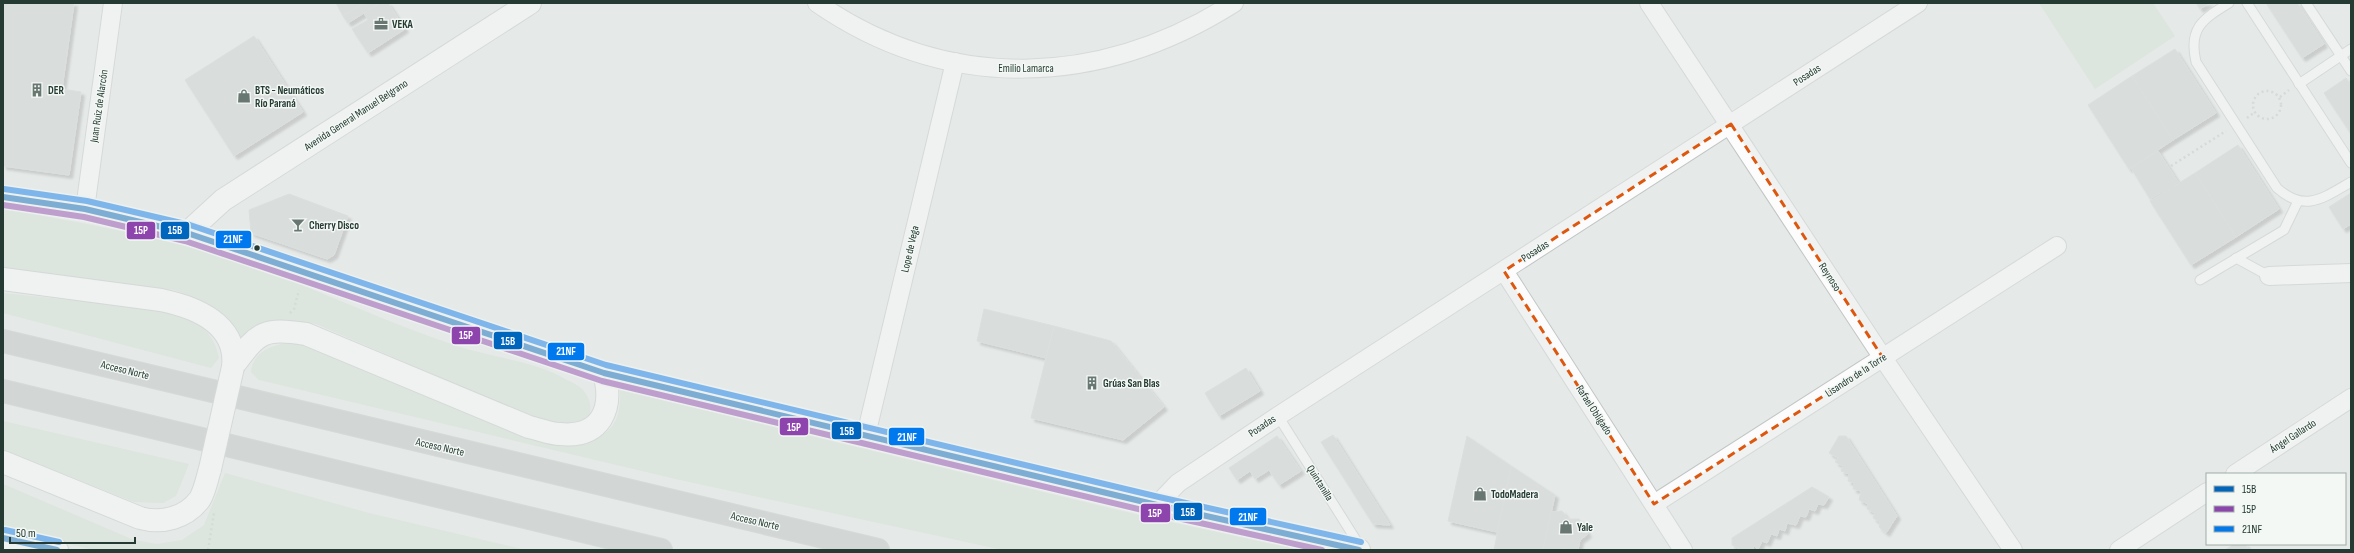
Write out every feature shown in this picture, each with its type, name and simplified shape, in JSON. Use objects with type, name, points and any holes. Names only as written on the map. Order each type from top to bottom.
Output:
[{"type":"highway","name":"Acceso Norte","points":[[3,341],[878,550]]},
{"type":"highway","points":[[3,391],[661,550]]},
{"type":"main road","name":"Avenida General Manuel Belgrano","points":[[188,233],[223,200],[530,3]]},
{"type":"main road","points":[[3,197],[85,209],[188,233],[604,373],[1157,505],[1359,550]]},
{"type":"main road","points":[[3,279],[161,300],[184,305],[208,316],[224,332],[232,346],[233,366],[210,469],[199,499],[181,515],[172,519],[156,521],[140,518],[3,462]]},
{"type":"main road","points":[[233,366],[251,341],[266,333],[281,331],[306,334],[529,427],[559,434],[579,434],[590,430],[599,422],[606,410],[609,397],[604,373]]},
{"type":"main road","points":[[3,538],[57,550]]},
{"type":"street","name":"Juan Ruiz de Alarcón","points":[[85,209],[113,3]]},
{"type":"street","name":"Emilio Lamarca","points":[[817,3],[836,16],[899,45],[923,54],[955,62],[993,68],[1034,70],[1105,60],[1144,48],[1205,22],[1234,3]]},
{"type":"street","name":"Reynoso","points":[[1650,3],[1731,124],[1882,358],[2014,550]]},
{"type":"street","name":"Posadas","points":[[1157,505],[1178,483],[1278,416],[1918,3]]},
{"type":"street","name":"Lope de Vega","points":[[866,435],[955,62]]},
{"type":"street","name":"Lisandro de la Torre","points":[[1654,504],[2057,246]]},
{"type":"street","name":"Rafael Obligado","points":[[1504,271],[1683,550]]},
{"type":"street","points":[[2269,276],[2351,273]]},
{"type":"street","name":"Ángel Gallardo","points":[[2237,473],[2351,398]]},
{"type":"street","points":[[2119,550],[2206,493]]},
{"type":"lane","points":[[2229,3],[2207,17],[2198,26],[2193,48],[2196,62],[2277,188],[2286,196],[2298,201],[2311,202],[2322,199],[2351,182]]},
{"type":"lane","points":[[2246,3],[2351,163]]},
{"type":"lane","points":[[2306,3],[2351,71]]},
{"type":"lane","points":[[2299,84],[2351,49]]},
{"type":"lane","points":[[2200,280],[2284,230],[2298,201]]},
{"type":"lane","points":[[2236,258],[2269,276]]},
{"type":"lane","name":"Quintanilla","points":[[1278,416],[1362,550]]},
{"type":"path","points":[[2270,90],[2280,97],[2282,108],[2275,117],[2264,119],[2255,112],[2253,101],[2260,92],[2270,90]]},
{"type":"path","points":[[2171,166],[2255,112]]},
{"type":"path","points":[[288,316],[294,309],[304,272]]},
{"type":"path","points":[[208,550],[215,510]]},
{"type":"highlighted area","points":[[1731,124],[1883,358],[1654,504],[1504,271]]},
{"type":"green space","points":[[2039,3],[2153,3],[2175,36],[2095,89]]},
{"type":"green space","points":[[3,208],[108,228],[186,246],[243,263],[305,286],[426,335],[470,350],[528,364],[555,374],[575,384],[586,393],[590,404],[589,414],[583,422],[577,424],[556,423],[535,418],[316,324],[281,320],[254,326],[240,339],[230,320],[208,304],[175,290],[3,269]]},
{"type":"green space","points":[[3,293],[167,310],[177,313],[194,321],[207,332],[212,339],[219,358],[211,368],[3,313]]},
{"type":"green space","points":[[295,342],[318,347],[570,444],[593,439],[609,430],[615,423],[618,414],[620,390],[1143,516],[1300,550],[1003,550],[680,480],[259,380],[251,372],[256,358],[261,353],[280,344]]},
{"type":"green space","points":[[3,421],[189,464],[176,496],[163,503],[134,502],[3,450]]},
{"type":"green space","points":[[225,473],[369,513],[526,550],[95,550],[19,533],[3,527],[3,484],[134,540],[157,544],[182,540],[204,525]]},
{"type":"building","name":"DER","points":[[3,3],[74,3],[62,89],[81,92],[69,175],[3,166]]},
{"type":"building","points":[[336,3],[364,3],[343,16]]},
{"type":"building","points":[[364,3],[380,3],[348,23],[343,16]]},
{"type":"building","name":"VEKA","points":[[380,3],[388,3],[405,29],[368,53],[352,29],[368,20],[364,13]]},
{"type":"building","points":[[2196,3],[2209,3],[2200,9]]},
{"type":"building","points":[[2266,3],[2297,3],[2324,44],[2302,58]]},
{"type":"building","name":"BTS - Neumáticos Río Paraná","points":[[254,36],[303,112],[234,156],[185,80]]},
{"type":"building","points":[[2175,49],[2216,113],[2173,140],[2132,76]]},
{"type":"building","points":[[2132,76],[2173,140],[2129,169],[2088,105]]},
{"type":"building","points":[[2346,78],[2351,85],[2351,134],[2324,93]]},
{"type":"building","points":[[2238,145],[2279,209],[2236,237],[2195,173]]},
{"type":"building","points":[[2158,151],[2178,182],[2150,199],[2131,168]]},
{"type":"building","points":[[2195,173],[2236,237],[2191,265],[2150,201]]},
{"type":"building","points":[[2351,193],[2351,224],[2343,229],[2329,207]]},
{"type":"building","name":"Cherry Disco","points":[[289,194],[348,216],[334,255],[327,259],[251,233],[249,210]]},
{"type":"building","points":[[984,309],[1054,326],[1046,358],[977,341]]},
{"type":"building","name":"Grúas San Blas","points":[[1054,326],[1111,341],[1164,407],[1123,440],[1031,418]]},
{"type":"building","points":[[1246,368],[1260,391],[1219,416],[1205,393]]},
{"type":"building","points":[[1333,435],[1390,525],[1373,524],[1321,442]]},
{"type":"building","points":[[1277,436],[1301,471],[1279,485],[1269,470],[1255,479],[1250,471],[1237,480],[1229,468]]},
{"type":"building","name":"TodoMadera","points":[[1467,436],[1511,466],[1497,532],[1448,521]]},
{"type":"building","points":[[1839,436],[1846,436],[1897,516],[1886,533],[1879,527],[1880,522],[1873,518],[1875,513],[1867,509],[1868,504],[1859,500],[1861,491],[1853,489],[1854,483],[1848,481],[1849,474],[1841,471],[1843,466],[1835,462],[1838,458],[1829,453]]},
{"type":"building","name":"TodoMadera","points":[[1511,466],[1555,495],[1543,550],[1494,550]]},
{"type":"building","points":[[1812,487],[1829,497],[1824,505],[1818,504],[1815,511],[1809,509],[1806,517],[1800,516],[1796,525],[1787,523],[1785,531],[1779,529],[1777,536],[1771,534],[1767,543],[1762,541],[1758,549],[1754,546],[1752,550],[1741,550],[1732,545],[1732,538]]},
{"type":"building","name":"Yale","points":[[1562,511],[1568,519],[1579,519],[1588,534],[1580,540],[1578,550],[1559,548],[1555,550],[1543,550],[1551,512]]},
{"type":"building","points":[[2232,545],[2246,545],[2249,550],[2225,550]]},
{"type":"transit line","name":"21NF","points":[[4,189],[87,201],[190,225],[606,365],[1159,497],[1361,542]]},
{"type":"transit line","name":"15B","points":[[3,197],[85,209],[187,233],[604,373],[1157,505],[1359,550]]},
{"type":"transit line","name":"15P","points":[[3,205],[84,217],[185,241],[602,381],[1155,513],[1322,550]]},
{"type":"transit line","name":"21NF","points":[[5,530],[59,542]]},
{"type":"transit line","name":"15B","points":[[3,538],[57,550]]},
{"type":"place","name":"VEKA","points":[[381,24]]},
{"type":"place","name":"DER","points":[[37,90]]},
{"type":"place","name":"BTS - Neumáticos Río Paraná","points":[[244,96]]},
{"type":"place","name":"Cherry Disco","points":[[298,225]]},
{"type":"place","name":"Grúas San Blas","points":[[1092,383]]},
{"type":"place","name":"TodoMadera","points":[[1480,494]]},
{"type":"place","name":"Yale","points":[[1566,527]]}]
